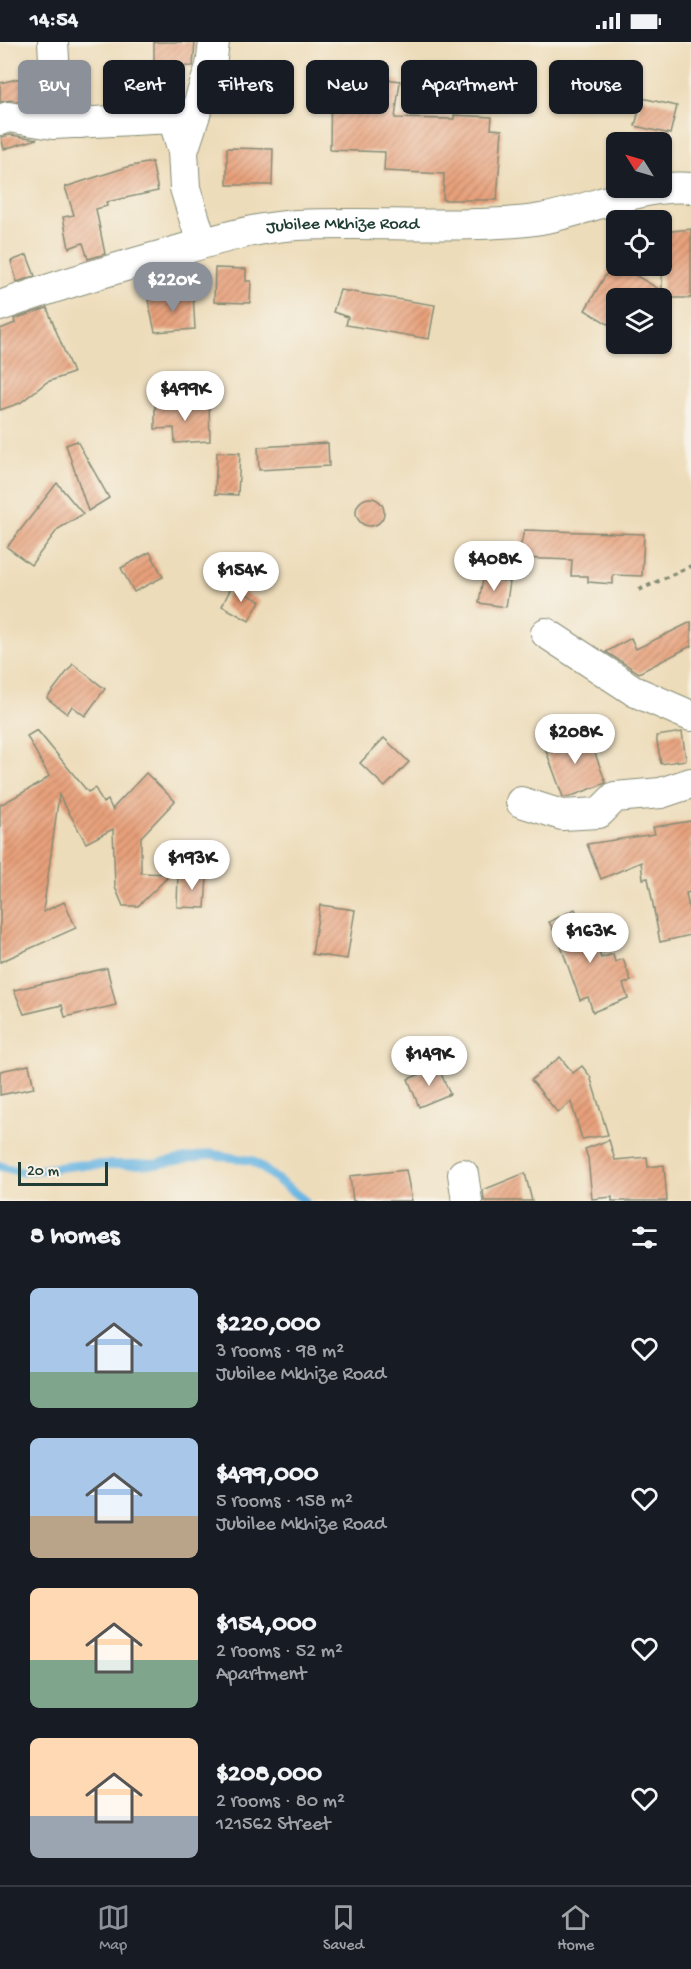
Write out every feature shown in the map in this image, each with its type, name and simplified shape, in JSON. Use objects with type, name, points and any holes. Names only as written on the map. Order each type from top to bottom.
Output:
[{"type":"street","points":[[53,42],[55,75],[69,106],[81,123]]},
{"type":"street","points":[[183,152],[212,66],[214,42]]},
{"type":"street","points":[[0,120],[8,117],[54,124],[173,118],[183,152],[185,188],[202,243]]},
{"type":"street","name":"Jubilee Mkhize Road","points":[[0,306],[87,276],[240,233],[297,225],[507,223],[542,219],[648,191],[691,188]]},
{"type":"street","points":[[546,633],[636,692],[691,716]]},
{"type":"street","points":[[521,802],[562,815],[599,813],[615,796],[661,792],[691,783]]},
{"type":"path","points":[[639,590],[691,566]]},
{"type":"building","points":[[154,42],[195,42],[193,66],[185,66],[185,60],[154,60]]},
{"type":"building","points":[[18,79],[18,101],[0,102],[0,83]]},
{"type":"building","points":[[389,80],[400,81],[395,118],[454,119],[454,115],[492,117],[491,129],[502,130],[497,200],[443,200],[444,174],[384,171],[385,152],[330,150],[330,114],[389,114]]},
{"type":"building","points":[[643,98],[677,106],[670,132],[635,126],[638,114],[643,114]]},
{"type":"building","points":[[10,135],[37,139],[4,149],[1,137]]},
{"type":"building","points":[[227,148],[273,149],[272,185],[227,185]]},
{"type":"building","points":[[152,162],[158,191],[106,202],[107,206],[96,209],[105,254],[88,259],[83,243],[69,248],[63,217],[74,215],[65,187],[127,167]]},
{"type":"building","points":[[691,229],[691,298],[672,298],[672,288],[662,288],[662,276],[672,276],[672,231]]},
{"type":"building","points":[[27,255],[35,276],[17,282],[11,261]]},
{"type":"building","points":[[215,268],[246,269],[246,281],[251,281],[250,303],[214,302]]},
{"type":"building","points":[[606,274],[606,276],[637,276],[657,288],[606,288],[606,323],[585,310]]},
{"type":"building","points":[[340,290],[435,305],[429,339],[346,325],[348,317],[333,312]]},
{"type":"building","points":[[193,293],[195,329],[155,332],[148,300]]},
{"type":"building","points":[[47,308],[73,373],[47,382],[20,403],[0,410],[0,329],[15,323],[14,319]]},
{"type":"building","points":[[209,404],[210,441],[175,443],[174,428],[155,429],[155,406]]},
{"type":"building","points":[[77,441],[109,498],[88,511],[66,445]]},
{"type":"building","points":[[328,443],[329,466],[259,470],[258,447]]},
{"type":"building","points":[[217,452],[240,453],[238,495],[215,494]]},
{"type":"building","points":[[57,483],[83,514],[58,529],[31,565],[7,547]]},
{"type":"building","points":[[370,498],[380,502],[384,512],[380,522],[370,526],[360,522],[356,512],[360,502]]},
{"type":"building","points":[[524,530],[644,534],[642,576],[613,575],[613,584],[588,582],[588,576],[571,576],[572,560],[518,558]]},
{"type":"building","points":[[150,552],[163,577],[134,592],[121,568]]},
{"type":"building","points":[[483,578],[510,582],[506,607],[479,603]]},
{"type":"building","points":[[232,586],[260,601],[249,621],[222,606]]},
{"type":"building","points":[[691,622],[691,646],[639,673],[606,652],[631,638],[636,649]]},
{"type":"building","points":[[73,664],[105,689],[85,716],[72,706],[67,714],[47,698]]},
{"type":"building","points":[[37,730],[88,792],[95,788],[103,803],[108,800],[113,811],[113,808],[146,773],[175,801],[141,837],[141,873],[171,874],[138,906],[123,906],[115,887],[113,829],[86,843],[59,795],[43,912],[64,902],[76,928],[0,962],[0,805],[49,776],[27,736]]},
{"type":"building","points":[[587,732],[606,783],[569,797],[563,797],[545,748]]},
{"type":"building","points":[[682,732],[686,760],[661,764],[656,736]]},
{"type":"building","points":[[384,738],[409,762],[385,787],[360,763]]},
{"type":"building","points":[[691,821],[691,892],[686,893],[691,918],[691,935],[660,942],[648,878],[643,879],[641,862],[601,879],[587,844],[655,834],[653,827]]},
{"type":"building","points":[[178,874],[207,876],[205,908],[177,907]]},
{"type":"building","points":[[320,905],[355,910],[347,959],[312,954]]},
{"type":"building","points":[[575,909],[592,943],[595,941],[601,958],[613,954],[615,962],[623,959],[631,981],[623,984],[628,998],[593,1012],[588,997],[580,1000],[559,941],[549,922]]},
{"type":"building","points":[[107,968],[116,1005],[65,1017],[62,1005],[24,1014],[14,990]]},
{"type":"building","points":[[560,1057],[573,1073],[582,1066],[590,1076],[608,1135],[582,1139],[571,1102],[558,1113],[531,1080]]},
{"type":"building","points":[[29,1065],[34,1088],[0,1095],[0,1071]]},
{"type":"building","points":[[438,1067],[450,1094],[419,1107],[408,1079]]},
{"type":"building","points":[[609,1140],[615,1160],[647,1157],[648,1167],[664,1165],[667,1201],[612,1201],[612,1197],[592,1199],[585,1149]]},
{"type":"building","points":[[406,1170],[412,1201],[353,1201],[350,1176]]},
{"type":"building","points":[[525,1173],[532,1201],[484,1201],[483,1190]]},
{"type":"waterway","points":[[0,1166],[21,1172],[79,1165],[158,1164],[211,1154],[253,1161],[305,1201]]}]
